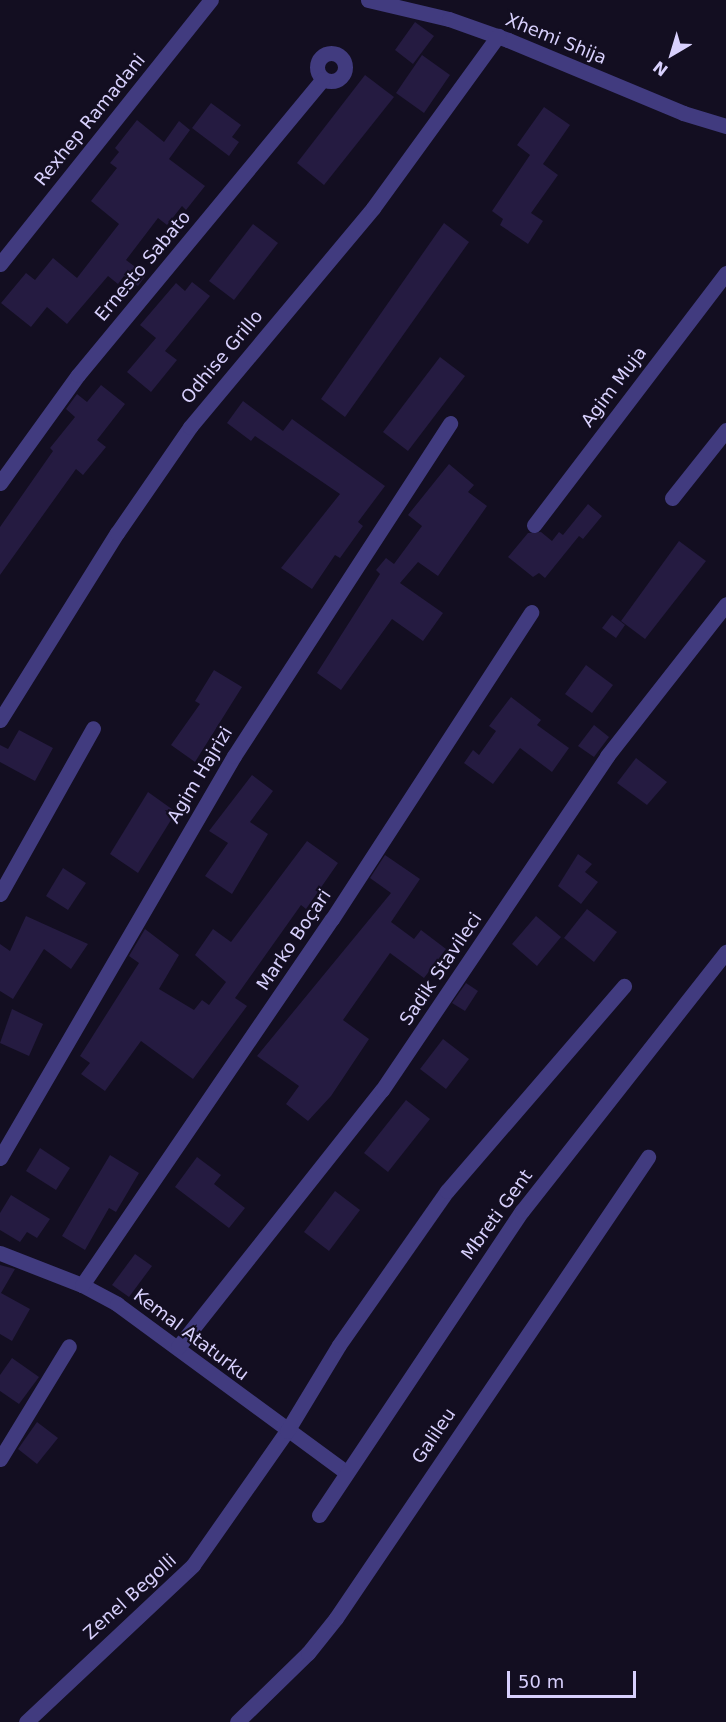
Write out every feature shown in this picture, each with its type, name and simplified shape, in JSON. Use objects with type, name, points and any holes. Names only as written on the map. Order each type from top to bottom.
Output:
[{"type":"street","name":"Rexhep Ramadani","points":[[0,264],[211,0]]},
{"type":"street","name":"Xhemi Shija","points":[[369,0],[449,19],[498,36],[683,113],[726,126]]},
{"type":"street","name":"Odhise Grillo","points":[[0,720],[117,533],[190,427],[374,208],[498,36]]},
{"type":"street","name":"Ernesto Sabato","points":[[0,483],[78,375],[323,78]]},
{"type":"street","name":"Agim Muja","points":[[534,525],[726,273]]},
{"type":"street","name":"Agim Hajrizi","points":[[0,1158],[234,756],[450,423]]},
{"type":"street","points":[[672,498],[726,430]]},
{"type":"street","name":"Sadik Stavileci","points":[[178,1347],[382,1090],[607,756],[726,604]]},
{"type":"street","name":"Marko Boçari","points":[[82,1285],[332,919],[531,612]]},
{"type":"street","points":[[0,894],[93,728]]},
{"type":"street","name":"Mbreti Gent","points":[[319,1515],[522,1211],[726,952]]},
{"type":"street","points":[[287,1431],[339,1345],[447,1191],[624,986]]},
{"type":"street","name":"Galileu","points":[[237,1722],[308,1653],[336,1618],[648,1157]]},
{"type":"street","name":"Kemal Ataturku","points":[[0,1253],[82,1285],[117,1304],[178,1347],[287,1431],[346,1472]]},
{"type":"street","points":[[0,1459],[69,1346]]},
{"type":"street","name":"Zenel Begolli","points":[[26,1722],[193,1566],[287,1431]]},
{"type":"building","points":[[415,22],[434,36],[413,64],[395,50]]},
{"type":"building","points":[[422,55],[450,75],[424,113],[396,93]]},
{"type":"building","points":[[365,75],[394,97],[324,185],[297,163]]},
{"type":"building","points":[[211,103],[241,125],[232,137],[239,142],[229,156],[192,128]]},
{"type":"building","points":[[544,107],[570,125],[543,164],[558,175],[531,213],[543,221],[528,244],[500,225],[503,219],[492,211],[530,155],[517,145]]},
{"type":"building","points":[[137,120],[164,142],[179,121],[190,130],[169,159],[205,186],[186,210],[182,206],[167,225],[158,218],[126,260],[146,275],[138,286],[124,276],[118,284],[108,276],[67,324],[47,307],[31,327],[1,303],[26,273],[35,280],[53,258],[77,278],[119,224],[91,201],[117,168],[110,163],[119,152],[115,148]]},
{"type":"building","points":[[444,223],[469,242],[345,417],[321,399]]},
{"type":"building","points":[[253,224],[278,243],[234,300],[209,281]]},
{"type":"building","points":[[192,282],[210,296],[165,351],[177,360],[151,392],[127,372],[156,338],[140,325],[176,283],[185,291]]},
{"type":"building","points":[[440,357],[465,376],[408,451],[383,432]]},
{"type":"building","points":[[101,385],[125,404],[97,440],[106,447],[83,475],[76,469],[0,575],[0,527],[53,451],[50,448],[75,417],[66,409],[77,394],[87,402]]},
{"type":"building","points":[[243,401],[283,431],[292,419],[385,486],[358,522],[363,526],[340,558],[335,555],[312,589],[281,568],[340,494],[255,436],[251,441],[227,423]]},
{"type":"building","points":[[449,464],[474,485],[468,492],[487,506],[438,576],[418,562],[400,583],[443,613],[423,641],[392,619],[341,690],[317,673],[380,574],[376,570],[386,558],[394,564],[422,526],[408,515]]},
{"type":"building","points":[[588,504],[602,516],[583,539],[579,536],[545,578],[539,573],[533,577],[508,557],[528,533],[541,532],[552,541],[559,532],[563,535]]},
{"type":"building","points":[[679,541],[706,561],[645,639],[621,621]]},
{"type":"building","points":[[612,615],[625,625],[616,638],[602,628]]},
{"type":"building","points":[[586,665],[613,685],[592,713],[565,694]]},
{"type":"building","points":[[214,670],[242,687],[195,762],[171,745],[200,704],[195,701]]},
{"type":"building","points":[[511,697],[541,720],[537,725],[569,748],[552,772],[520,748],[493,784],[464,763],[473,750],[479,755],[496,731],[489,726]]},
{"type":"building","points":[[594,725],[609,737],[594,757],[578,746]]},
{"type":"building","points":[[19,730],[53,748],[35,781],[0,762],[0,745],[8,749]]},
{"type":"building","points":[[636,758],[667,782],[647,805],[617,783]]},
{"type":"building","points":[[252,775],[273,791],[250,822],[268,834],[232,894],[205,876],[228,843],[209,831]]},
{"type":"building","points":[[148,792],[176,812],[138,873],[110,854]]},
{"type":"building","points":[[307,841],[338,863],[306,909],[301,905],[235,998],[247,1006],[193,1079],[141,1041],[105,1091],[81,1074],[90,1063],[80,1056],[139,963],[129,956],[145,929],[179,955],[159,989],[194,1010],[202,1000],[209,1005],[226,982],[195,955],[213,929],[231,942]]},
{"type":"building","points":[[578,854],[592,864],[585,872],[598,882],[581,904],[558,886]]},
{"type":"building","points":[[385,855],[420,879],[391,922],[414,939],[421,930],[446,949],[424,978],[390,953],[343,1020],[369,1039],[331,1096],[308,1121],[286,1104],[299,1086],[257,1056],[391,893],[370,878]]},
{"type":"building","points":[[63,868],[86,883],[68,910],[46,896]]},
{"type":"building","points":[[587,909],[617,932],[594,962],[564,938]]},
{"type":"building","points":[[26,916],[88,944],[71,969],[44,949],[13,999],[0,991],[0,944],[10,951]]},
{"type":"building","points":[[536,916],[561,937],[537,966],[512,944]]},
{"type":"building","points":[[466,983],[478,991],[465,1011],[452,1003]]},
{"type":"building","points":[[12,1009],[43,1024],[29,1056],[0,1043]]},
{"type":"building","points":[[443,1039],[469,1059],[446,1089],[420,1069]]},
{"type":"building","points":[[406,1100],[430,1119],[388,1172],[364,1153]]},
{"type":"building","points":[[40,1148],[70,1168],[56,1190],[26,1171]]},
{"type":"building","points":[[110,1155],[139,1173],[116,1212],[109,1208],[85,1250],[62,1236]]},
{"type":"building","points":[[197,1157],[221,1175],[214,1184],[245,1208],[229,1228],[175,1187]]},
{"type":"building","points":[[335,1191],[360,1210],[329,1251],[304,1232]]},
{"type":"building","points":[[11,1195],[50,1219],[37,1238],[27,1232],[20,1242],[0,1230],[0,1213]]},
{"type":"building","points":[[135,1254],[152,1266],[129,1297],[112,1285]]},
{"type":"building","points":[[0,1265],[15,1269],[1,1293],[30,1309],[12,1341],[0,1334]]},
{"type":"building","points":[[12,1358],[39,1377],[19,1404],[0,1391],[0,1375]]},
{"type":"building","points":[[37,1422],[58,1438],[37,1464],[18,1449]]}]
